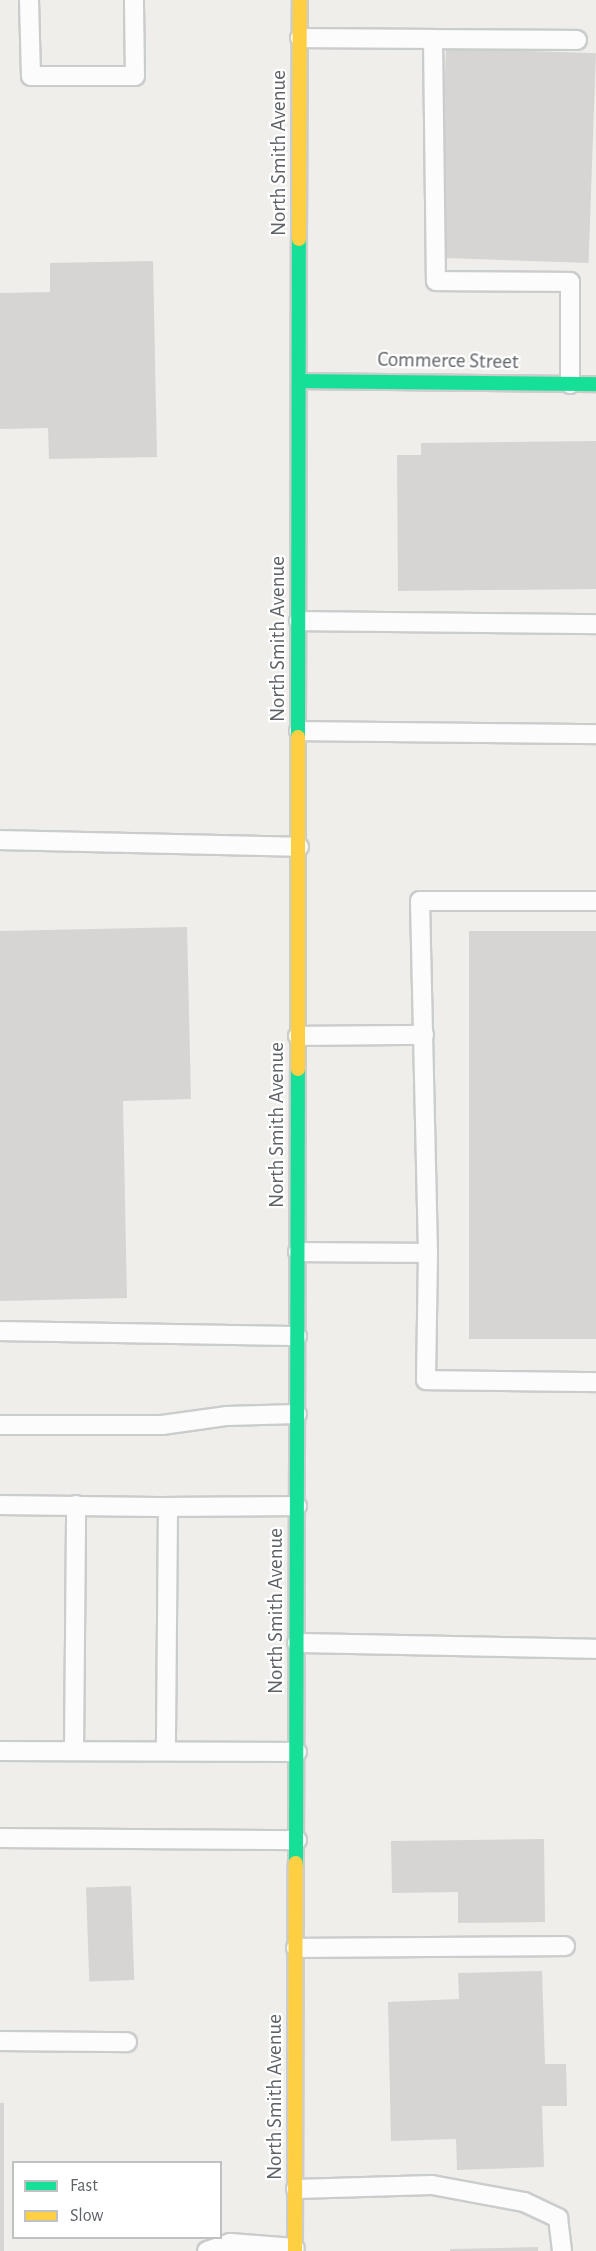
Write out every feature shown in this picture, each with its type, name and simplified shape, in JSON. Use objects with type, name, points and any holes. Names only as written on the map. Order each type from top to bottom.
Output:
[{"type":"main road","name":"North Smith Avenue","points":[[296,2249],[300,0]]},
{"type":"main road","name":"Commerce Street","points":[[300,381],[596,384]]},
{"type":"lane","points":[[29,0],[31,76],[135,76],[135,0]]},
{"type":"lane","points":[[300,38],[577,40]]},
{"type":"lane","points":[[433,39],[436,282],[570,282],[570,384]]},
{"type":"lane","points":[[299,621],[596,624]]},
{"type":"lane","points":[[299,731],[596,734]]},
{"type":"lane","points":[[0,840],[299,847]]},
{"type":"lane","points":[[596,901],[420,901],[428,1253],[426,1380],[596,1382]]},
{"type":"lane","points":[[298,1036],[424,1035]]},
{"type":"lane","points":[[298,1251],[428,1253]]},
{"type":"lane","points":[[0,1331],[297,1336]]},
{"type":"lane","points":[[0,1425],[162,1425],[227,1416],[297,1414]]},
{"type":"lane","points":[[0,1505],[297,1506]]},
{"type":"lane","points":[[74,1751],[76,1505]]},
{"type":"lane","points":[[166,1751],[168,1507]]},
{"type":"lane","points":[[297,1643],[596,1649]]},
{"type":"lane","points":[[0,1751],[297,1752]]},
{"type":"lane","points":[[0,1838],[297,1840]]},
{"type":"lane","points":[[296,1948],[565,1946]]},
{"type":"lane","points":[[0,2042],[126,2042]]},
{"type":"lane","points":[[296,2189],[432,2185],[524,2202],[558,2218],[562,2251]]},
{"type":"lane","points":[[207,2251],[230,2243],[296,2249]]},
{"type":"building","points":[[446,48],[596,53],[589,263],[439,258]]},
{"type":"building","points":[[153,261],[157,457],[49,459],[48,428],[0,429],[0,293],[50,292],[50,263]]},
{"type":"building","points":[[596,441],[596,589],[398,591],[397,455],[421,455],[421,443]]},
{"type":"building","points":[[187,927],[191,1099],[123,1101],[127,1298],[0,1301],[0,931]]},
{"type":"building","points":[[469,931],[596,931],[596,1339],[469,1339]]},
{"type":"building","points":[[544,1839],[545,1922],[458,1923],[458,1892],[392,1893],[391,1841]]},
{"type":"building","points":[[131,1886],[134,1980],[89,1982],[86,1888]]},
{"type":"building","points":[[542,1971],[545,2064],[566,2064],[567,2106],[542,2106],[544,2167],[457,2170],[456,2139],[391,2141],[388,2002],[459,1999],[458,1973]]},
{"type":"building","points":[[0,2103],[4,2103],[4,2251],[0,2251]]},
{"type":"building","points":[[538,2247],[538,2251],[450,2251],[450,2249]]},
{"type":"traffic: fast","points":[[298,737],[299,239]]},
{"type":"traffic: fast","points":[[300,381],[596,384]]},
{"type":"traffic: fast","points":[[296,1863],[298,1069]]},
{"type":"traffic: slow","points":[[299,239],[300,0]]},
{"type":"traffic: slow","points":[[298,737],[298,1069]]},
{"type":"traffic: slow","points":[[295,2251],[296,1863]]}]
